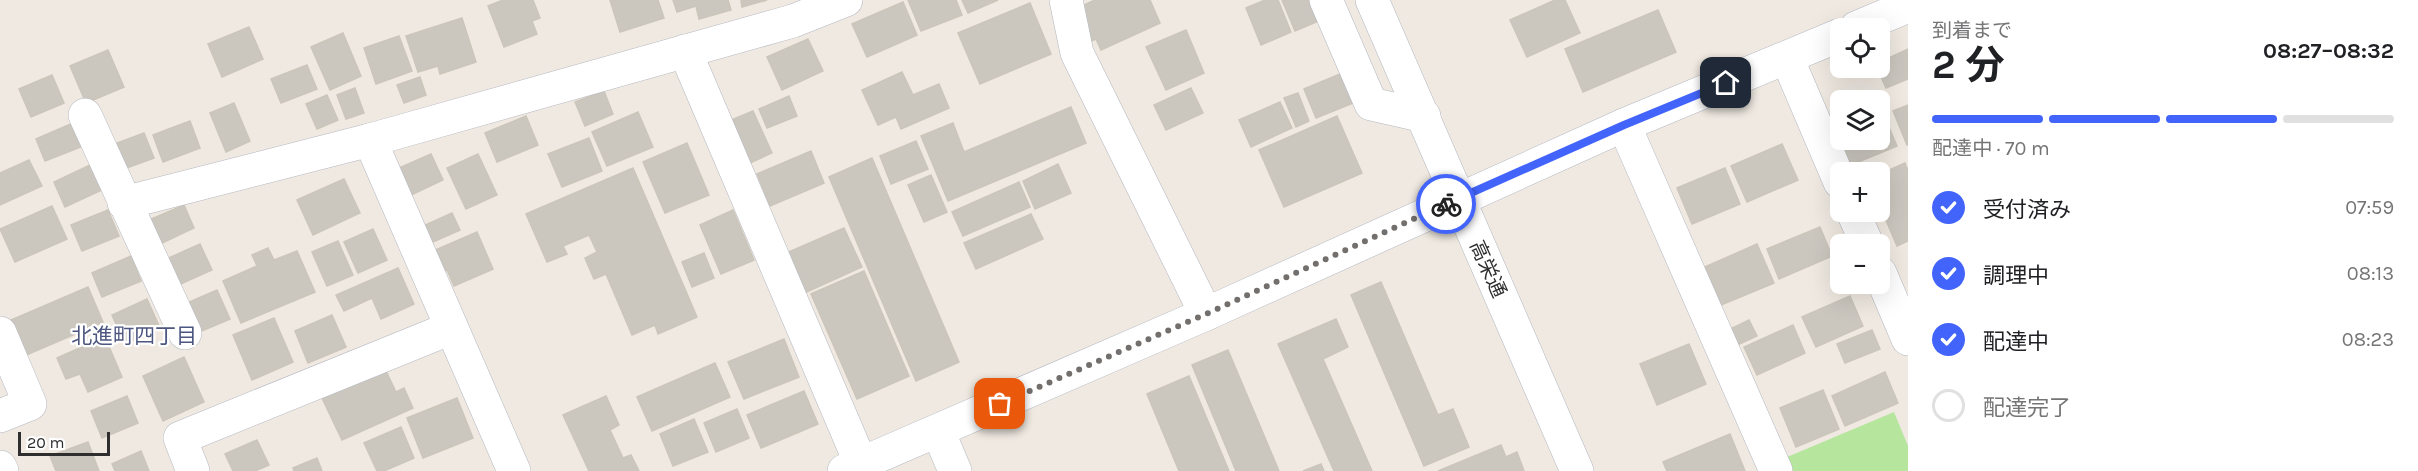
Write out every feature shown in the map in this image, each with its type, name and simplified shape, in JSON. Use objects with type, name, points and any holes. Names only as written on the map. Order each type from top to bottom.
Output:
[{"type":"street","points":[[124,203],[370,140],[793,21],[846,0]]},
{"type":"street","points":[[1066,0],[1077,53],[1206,314]]},
{"type":"street","points":[[1326,0],[1371,104],[1424,117]]},
{"type":"street","name":"高栄通","points":[[1372,0],[1577,471]]},
{"type":"street","points":[[1880,18],[1908,6]]},
{"type":"street","points":[[685,51],[852,467],[1206,314],[1624,125],[1830,39]]},
{"type":"street","points":[[1787,58],[1831,162]]},
{"type":"street","points":[[85,115],[185,333]]},
{"type":"street","points":[[1624,125],[1776,471]]},
{"type":"street","points":[[370,140],[514,471]]},
{"type":"street","points":[[1889,294],[1908,339]]},
{"type":"street","points":[[194,471],[180,438],[450,328]]},
{"type":"street","points":[[0,333],[30,404],[0,416]]},
{"type":"street","points":[[938,431],[955,471]]},
{"type":"green space","points":[[1894,412],[1908,446],[1908,471],[1785,471],[1780,460]]},
{"type":"building","points":[[503,0],[533,0],[540,18],[532,21],[537,34],[504,47],[488,6]]},
{"type":"building","points":[[610,0],[658,0],[664,18],[620,32]]},
{"type":"building","points":[[673,0],[728,0],[731,10],[699,19],[696,6],[677,12]]},
{"type":"building","points":[[741,0],[767,0],[742,7]]},
{"type":"building","points":[[908,0],[956,0],[962,15],[921,31]]},
{"type":"building","points":[[962,0],[998,0],[968,13]]},
{"type":"building","points":[[1095,0],[1150,0],[1160,23],[1101,50],[1096,39],[1089,42],[1075,9]]},
{"type":"building","points":[[1265,0],[1278,0],[1291,32],[1261,45],[1246,8]]},
{"type":"building","points":[[1282,0],[1315,0],[1323,19],[1295,31]]},
{"type":"building","points":[[1555,0],[1565,0],[1580,33],[1527,57],[1510,20]]},
{"type":"building","points":[[903,2],[917,35],[867,57],[852,24]]},
{"type":"building","points":[[1030,3],[1051,54],[980,84],[958,33]]},
{"type":"building","points":[[1658,10],[1676,52],[1583,92],[1565,49]]},
{"type":"building","points":[[462,18],[476,62],[440,74],[438,66],[418,72],[406,36]]},
{"type":"building","points":[[249,27],[263,59],[222,77],[208,44]]},
{"type":"building","points":[[1186,30],[1204,73],[1166,90],[1146,47]]},
{"type":"building","points":[[343,33],[361,76],[330,90],[311,47]]},
{"type":"building","points":[[399,36],[412,71],[376,84],[364,48]]},
{"type":"building","points":[[808,39],[823,71],[782,90],[767,57]]},
{"type":"building","points":[[1908,49],[1908,79],[1886,88],[1882,78],[1890,78],[1890,57]]},
{"type":"building","points":[[108,50],[124,87],[86,103],[70,66]]},
{"type":"building","points":[[307,65],[317,89],[281,103],[271,79]]},
{"type":"building","points":[[902,72],[913,95],[939,84],[949,108],[901,129],[896,117],[878,125],[862,90]]},
{"type":"building","points":[[1340,74],[1353,103],[1316,118],[1304,89]]},
{"type":"building","points":[[52,75],[64,103],[31,117],[19,89]]},
{"type":"building","points":[[420,77],[426,95],[404,103],[397,85]]},
{"type":"building","points":[[355,88],[364,113],[346,119],[337,95]]},
{"type":"building","points":[[1191,88],[1203,113],[1166,130],[1154,105]]},
{"type":"building","points":[[604,91],[613,114],[585,126],[575,102]]},
{"type":"building","points":[[1298,93],[1309,121],[1296,127],[1284,98]]},
{"type":"building","points":[[327,95],[338,120],[317,129],[306,104]]},
{"type":"building","points":[[789,96],[797,116],[767,128],[759,109]]},
{"type":"building","points":[[1280,102],[1292,128],[1251,147],[1239,120]]},
{"type":"building","points":[[234,103],[250,141],[226,152],[210,113]]},
{"type":"building","points":[[1908,105],[1908,144],[1907,145],[1893,111]]},
{"type":"building","points":[[1071,107],[1086,143],[948,201],[921,136],[953,123],[964,152]]},
{"type":"building","points":[[753,111],[772,153],[741,167],[722,124]]},
{"type":"building","points":[[638,112],[653,147],[607,166],[592,132]]},
{"type":"building","points":[[526,116],[538,145],[497,162],[485,133]]},
{"type":"building","points":[[1337,116],[1362,173],[1284,207],[1259,150]]},
{"type":"building","points":[[190,121],[200,148],[163,162],[153,135]]},
{"type":"building","points":[[73,123],[83,146],[45,161],[36,139]]},
{"type":"building","points":[[1890,130],[1897,146],[1890,149]]},
{"type":"building","points":[[144,133],[154,158],[121,170],[112,145]]},
{"type":"building","points":[[589,138],[602,171],[562,187],[548,154]]},
{"type":"building","points":[[916,141],[928,169],[891,184],[880,156]]},
{"type":"building","points":[[687,143],[709,195],[665,213],[643,162]]},
{"type":"building","points":[[1782,144],[1798,180],[1747,202],[1731,166]]},
{"type":"building","points":[[1844,150],[1887,150],[1858,162],[1850,162]]},
{"type":"building","points":[[811,151],[824,183],[770,206],[757,174]]},
{"type":"building","points":[[431,154],[443,180],[409,196],[397,169]]},
{"type":"building","points":[[478,154],[497,195],[466,209],[447,168]]},
{"type":"building","points":[[872,158],[959,362],[916,381],[829,177]]},
{"type":"building","points":[[29,160],[42,186],[0,205],[0,173]]},
{"type":"building","points":[[1905,163],[1908,171],[1908,241],[1897,246],[1887,222],[1890,222],[1890,170]]},
{"type":"building","points":[[1058,164],[1071,193],[1035,209],[1023,181]]},
{"type":"building","points":[[90,165],[102,190],[65,207],[54,182]]},
{"type":"building","points":[[633,168],[697,317],[658,334],[655,325],[632,335],[606,274],[594,279],[585,258],[597,252],[589,235],[563,246],[567,254],[547,262],[526,214]]},
{"type":"building","points":[[1725,168],[1740,204],[1692,224],[1677,188]]},
{"type":"building","points":[[931,175],[947,212],[924,222],[908,185]]},
{"type":"building","points":[[344,179],[360,213],[313,235],[297,200]]},
{"type":"building","points":[[1019,182],[1030,207],[963,236],[952,212]]},
{"type":"building","points":[[184,205],[194,228],[158,245],[147,221]]},
{"type":"building","points":[[52,206],[67,239],[15,262],[0,229]]},
{"type":"building","points":[[108,210],[119,236],[82,251],[71,225]]},
{"type":"building","points":[[733,210],[754,260],[721,274],[700,225]]},
{"type":"building","points":[[452,213],[460,230],[426,245],[419,228]]},
{"type":"building","points":[[1031,214],[1043,239],[976,269],[964,243]]},
{"type":"building","points":[[1820,227],[1830,251],[1830,257],[1779,279],[1767,249]]},
{"type":"building","points":[[844,228],[862,267],[800,295],[782,255]]},
{"type":"building","points":[[373,229],[387,260],[358,273],[344,242]]},
{"type":"building","points":[[477,232],[493,269],[454,286],[447,270],[440,273],[431,252]]},
{"type":"building","points":[[338,241],[353,275],[327,286],[312,252]]},
{"type":"building","points":[[200,244],[212,270],[174,287],[162,261]]},
{"type":"building","points":[[1757,244],[1774,283],[1721,305],[1705,267]]},
{"type":"building","points":[[268,248],[274,260],[297,251],[315,292],[241,323],[223,281],[257,266],[252,255]]},
{"type":"building","points":[[704,253],[714,278],[692,287],[682,262]]},
{"type":"building","points":[[131,256],[141,281],[102,297],[92,273]]},
{"type":"building","points":[[398,268],[414,304],[381,319],[372,298],[344,311],[336,295]]},
{"type":"building","points":[[864,271],[909,376],[857,399],[811,294]]},
{"type":"building","points":[[1381,282],[1438,415],[1453,409],[1469,447],[1424,466],[1351,295]]},
{"type":"building","points":[[88,287],[103,322],[24,356],[9,321]]},
{"type":"building","points":[[217,290],[230,319],[197,333],[185,304]]},
{"type":"building","points":[[1850,296],[1863,326],[1816,347],[1802,317]]},
{"type":"building","points":[[147,299],[160,328],[125,344],[112,315]]},
{"type":"building","points":[[332,315],[346,347],[308,363],[295,331]]},
{"type":"building","points":[[274,318],[293,362],[252,380],[233,335]]},
{"type":"building","points":[[1336,319],[1348,347],[1323,359],[1372,471],[1334,471],[1278,344]]},
{"type":"building","points":[[1749,320],[1757,336],[1733,347],[1726,331]]},
{"type":"building","points":[[1793,325],[1805,353],[1757,375],[1744,347]]},
{"type":"building","points":[[1872,330],[1880,349],[1845,363],[1837,344]]},
{"type":"building","points":[[105,337],[122,377],[88,392],[80,374],[66,379],[57,358]]},
{"type":"building","points":[[784,339],[799,377],[744,399],[728,362]]},
{"type":"building","points":[[1689,344],[1706,384],[1657,405],[1640,364]]},
{"type":"building","points":[[1228,350],[1279,471],[1236,471],[1192,365]]},
{"type":"building","points":[[184,357],[204,402],[163,421],[143,376]]},
{"type":"building","points":[[715,363],[730,397],[652,431],[637,397]]},
{"type":"building","points":[[385,369],[396,392],[404,388],[413,408],[342,440],[322,398]]},
{"type":"building","points":[[1885,372],[1898,403],[1845,426],[1832,396]]},
{"type":"building","points":[[1189,376],[1229,471],[1179,471],[1147,394]]},
{"type":"building","points":[[1823,390],[1839,429],[1796,447],[1780,408]]},
{"type":"building","points":[[804,391],[818,424],[761,448],[747,415]]},
{"type":"building","points":[[127,396],[138,423],[102,438],[91,411]]},
{"type":"building","points":[[606,396],[619,425],[610,430],[623,458],[631,455],[639,471],[589,471],[563,415]]},
{"type":"building","points":[[457,398],[473,438],[423,458],[407,418]]},
{"type":"building","points":[[737,409],[749,438],[716,452],[704,423]]},
{"type":"building","points":[[694,419],[708,452],[673,466],[660,434]]},
{"type":"building","points":[[401,427],[414,458],[384,471],[377,471],[364,443]]},
{"type":"building","points":[[1730,434],[1745,471],[1667,471],[1663,462]]},
{"type":"building","points":[[257,440],[269,465],[255,471],[233,471],[225,454]]},
{"type":"building","points":[[88,442],[99,471],[56,471],[50,456]]},
{"type":"building","points":[[1501,445],[1506,457],[1517,452],[1524,471],[1438,471]]},
{"type":"building","points":[[141,451],[149,471],[115,471],[112,464]]},
{"type":"building","points":[[317,458],[322,471],[294,471],[293,468]]},
{"type":"building","points":[[1321,464],[1324,471],[1303,471]]},
{"type":"way so far","points":[[1000,404],[1206,314],[1446,204]]},
{"type":"district","name":"北進町四丁目","points":[[134,336]]},
{"type":"route","points":[[1446,204],[1624,125],[1726,83]]}]
